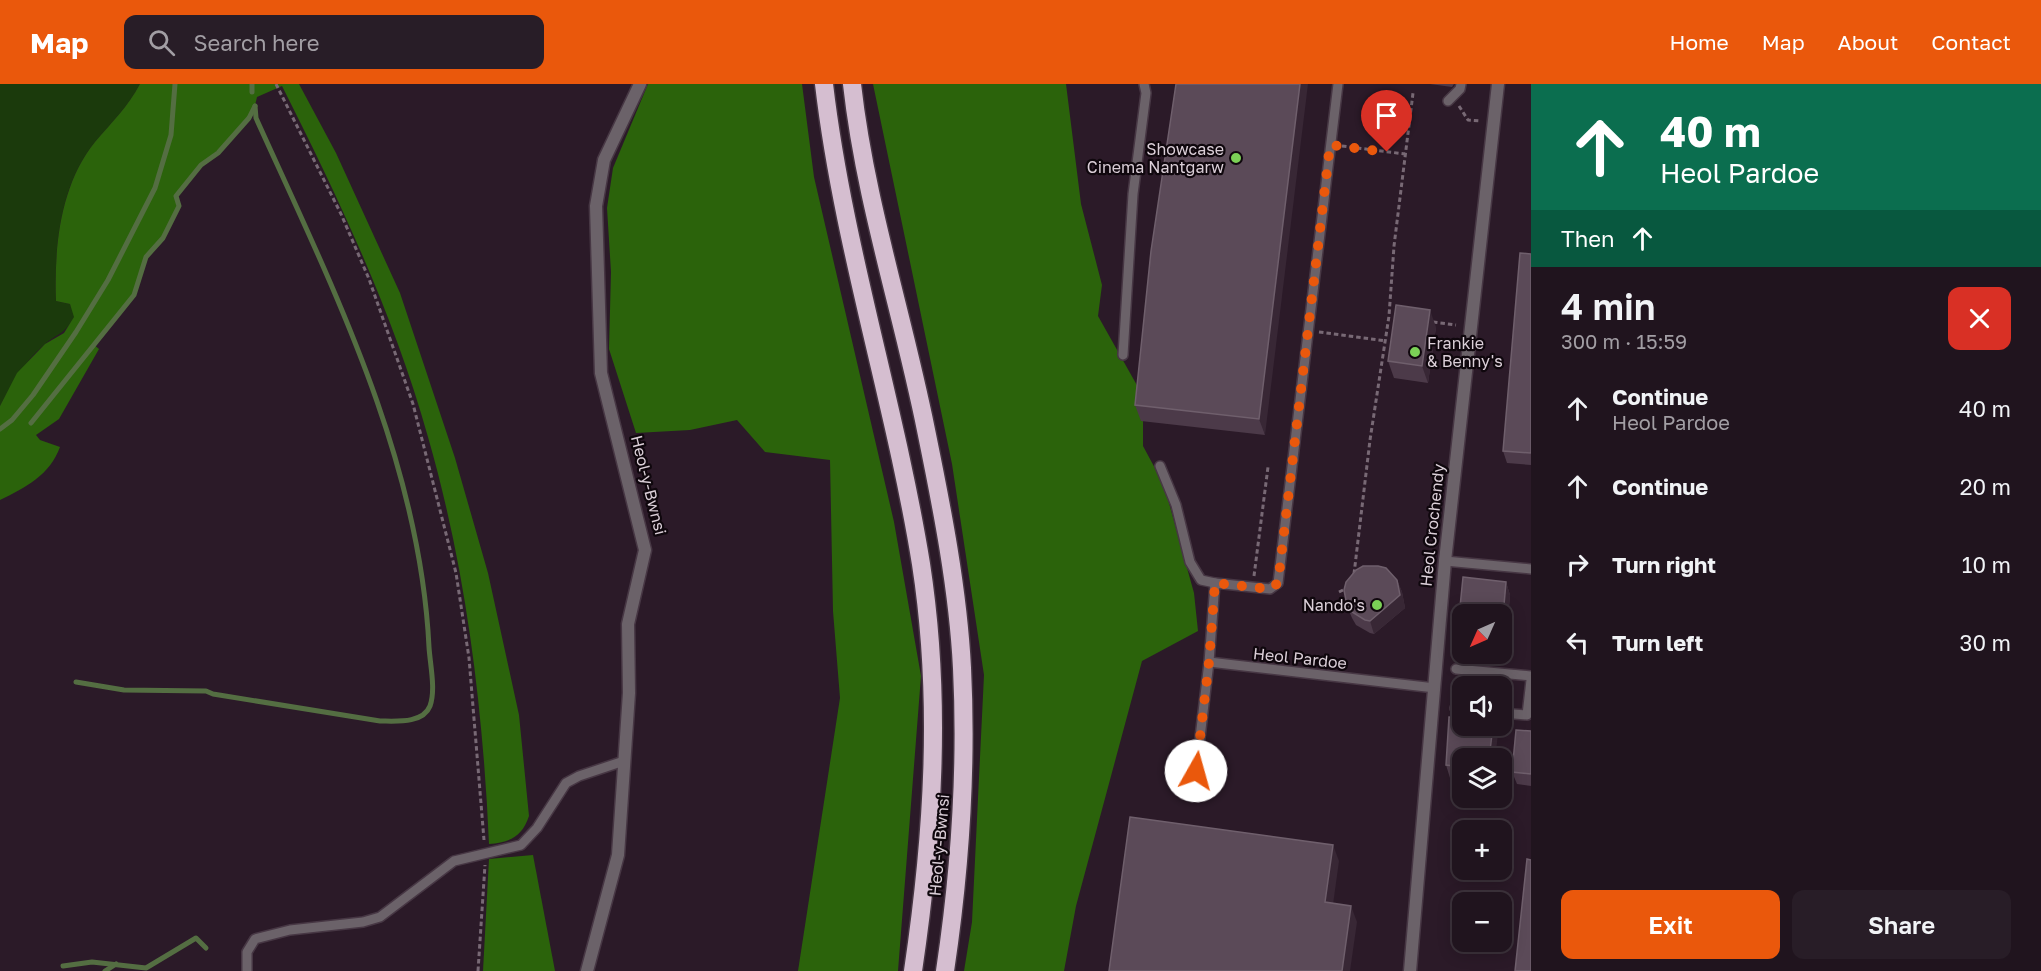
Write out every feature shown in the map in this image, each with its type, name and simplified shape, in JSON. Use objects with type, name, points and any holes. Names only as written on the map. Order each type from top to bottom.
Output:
[{"type":"highway","name":"Heol-y-Bwnsi","points":[[824,84],[844,203],[895,425],[921,566],[933,674],[933,812],[913,971]]},
{"type":"highway","name":"Heol-y-Bwnsi","points":[[852,84],[872,197],[926,430],[949,555],[962,667],[963,793],[953,917],[945,971]]},
{"type":"street","name":"Heol-y-Bwnsi","points":[[586,971],[618,855],[629,693],[628,624],[645,550],[601,373],[596,206],[604,160],[640,84]]},
{"type":"street","name":"Heol Crochendy","points":[[1410,971],[1445,561],[1498,84]]},
{"type":"lane","points":[[1123,355],[1133,194],[1146,93],[1144,84]]},
{"type":"lane","points":[[1161,466],[1176,505],[1190,562],[1201,580],[1270,589],[1278,583],[1338,84]]},
{"type":"lane","points":[[1451,99],[1461,84]]},
{"type":"lane","points":[[1445,561],[1531,569]]},
{"type":"lane","points":[[1196,771],[1209,662],[1215,583]]},
{"type":"lane","name":"Heol Pardoe","points":[[1209,662],[1435,688]]},
{"type":"lane","points":[[1456,669],[1531,676]]},
{"type":"lane","points":[[1512,714],[1527,715],[1531,686]]},
{"type":"lane","points":[[247,971],[247,952],[255,939],[290,930],[363,922],[380,917],[454,861],[521,845],[537,828],[566,783],[579,776],[624,762]]},
{"type":"path","points":[[276,84],[341,214],[369,279],[414,404],[456,573],[468,648],[485,853],[478,971]]},
{"type":"path","points":[[1354,576],[1370,440],[1386,341],[1413,93]]},
{"type":"path","points":[[1451,99],[1468,120],[1495,123]]},
{"type":"path","points":[[1330,145],[1405,154]]},
{"type":"path","points":[[1424,321],[1470,327]]},
{"type":"path","points":[[1308,331],[1386,341]]},
{"type":"path","points":[[1253,587],[1268,467]]},
{"type":"path","points":[[1339,592],[1353,586]]},
{"type":"green space","points":[[0,84],[140,84],[125,107],[83,159],[67,197],[58,238],[56,301],[70,304],[75,316],[64,331],[30,358],[0,406]]},
{"type":"green space","points":[[140,84],[299,84],[336,153],[400,293],[455,458],[488,573],[519,715],[529,816],[519,834],[509,840],[489,844],[482,741],[470,639],[453,537],[428,437],[399,347],[364,258],[282,86],[257,97],[249,118],[242,127],[200,166],[176,196],[179,206],[163,238],[146,257],[134,295],[93,344],[99,349],[59,419],[36,435],[40,440],[60,447],[56,457],[36,480],[0,500],[0,406],[17,373],[45,344],[64,333],[74,317],[70,304],[56,301],[58,239],[67,197],[83,159],[125,107]]},
{"type":"green space","points":[[648,84],[802,84],[814,177],[894,522],[921,676],[898,971],[798,971],[840,698],[833,611],[830,460],[765,452],[737,420],[690,430],[636,433],[609,349],[611,272],[607,208],[613,168]]},
{"type":"green space","points":[[873,84],[1066,84],[1081,204],[1102,285],[1098,316],[1143,396],[1143,446],[1164,485],[1194,593],[1198,631],[1142,661],[1076,906],[1064,971],[964,971],[972,922],[984,675],[952,464]]},
{"type":"green space","points":[[533,855],[555,971],[483,971],[489,859]]},
{"type":"building","points":[[1176,84],[1300,84],[1259,419],[1135,405],[1151,251]]},
{"type":"building","points":[[1520,253],[1531,254],[1531,453],[1503,451]]},
{"type":"building","points":[[1396,305],[1430,310],[1422,366],[1388,361]]},
{"type":"building","name":"Nando's","points":[[1363,566],[1386,568],[1397,580],[1400,595],[1370,621],[1352,612],[1347,606],[1344,590],[1346,582],[1356,570]]},
{"type":"building","points":[[1463,577],[1506,582],[1504,604],[1460,604]]},
{"type":"building","points":[[1449,717],[1452,717],[1452,736],[1492,736],[1490,748],[1452,748],[1452,766],[1446,765]]},
{"type":"building","points":[[1516,730],[1531,731],[1531,774],[1512,772]]},
{"type":"building","points":[[1130,817],[1333,845],[1325,902],[1351,906],[1342,971],[1109,971]]},
{"type":"building","points":[[1527,859],[1531,860],[1531,971],[1515,971]]},
{"type":"waterway","points":[[0,429],[12,420],[33,395],[76,332],[108,280],[155,188],[171,135],[175,84]]},
{"type":"waterway","points":[[252,84],[252,92]]},
{"type":"waterway","points":[[31,423],[134,295],[146,257],[163,238],[179,206],[176,196],[201,165],[218,153],[249,118],[255,106]]},
{"type":"waterway","points":[[76,682],[124,690],[206,691],[380,721],[415,719],[426,712],[432,700],[432,677],[422,577],[409,509],[390,442],[368,375],[342,310],[256,118],[255,106]]},
{"type":"waterway","points":[[63,966],[92,962],[146,968],[196,938],[206,948]]},
{"type":"waterway","points":[[105,971],[116,964]]},
{"type":"place","name":"Showcase Cinema Nantgarw","points":[[1236,158]]},
{"type":"place","name":"Frankie & Benny's","points":[[1415,352]]},
{"type":"place","name":"Nando's","points":[[1377,605]]},
{"type":"route","points":[[1196,771],[1209,662],[1215,583],[1270,589],[1278,583],[1330,145],[1387,152]]}]
